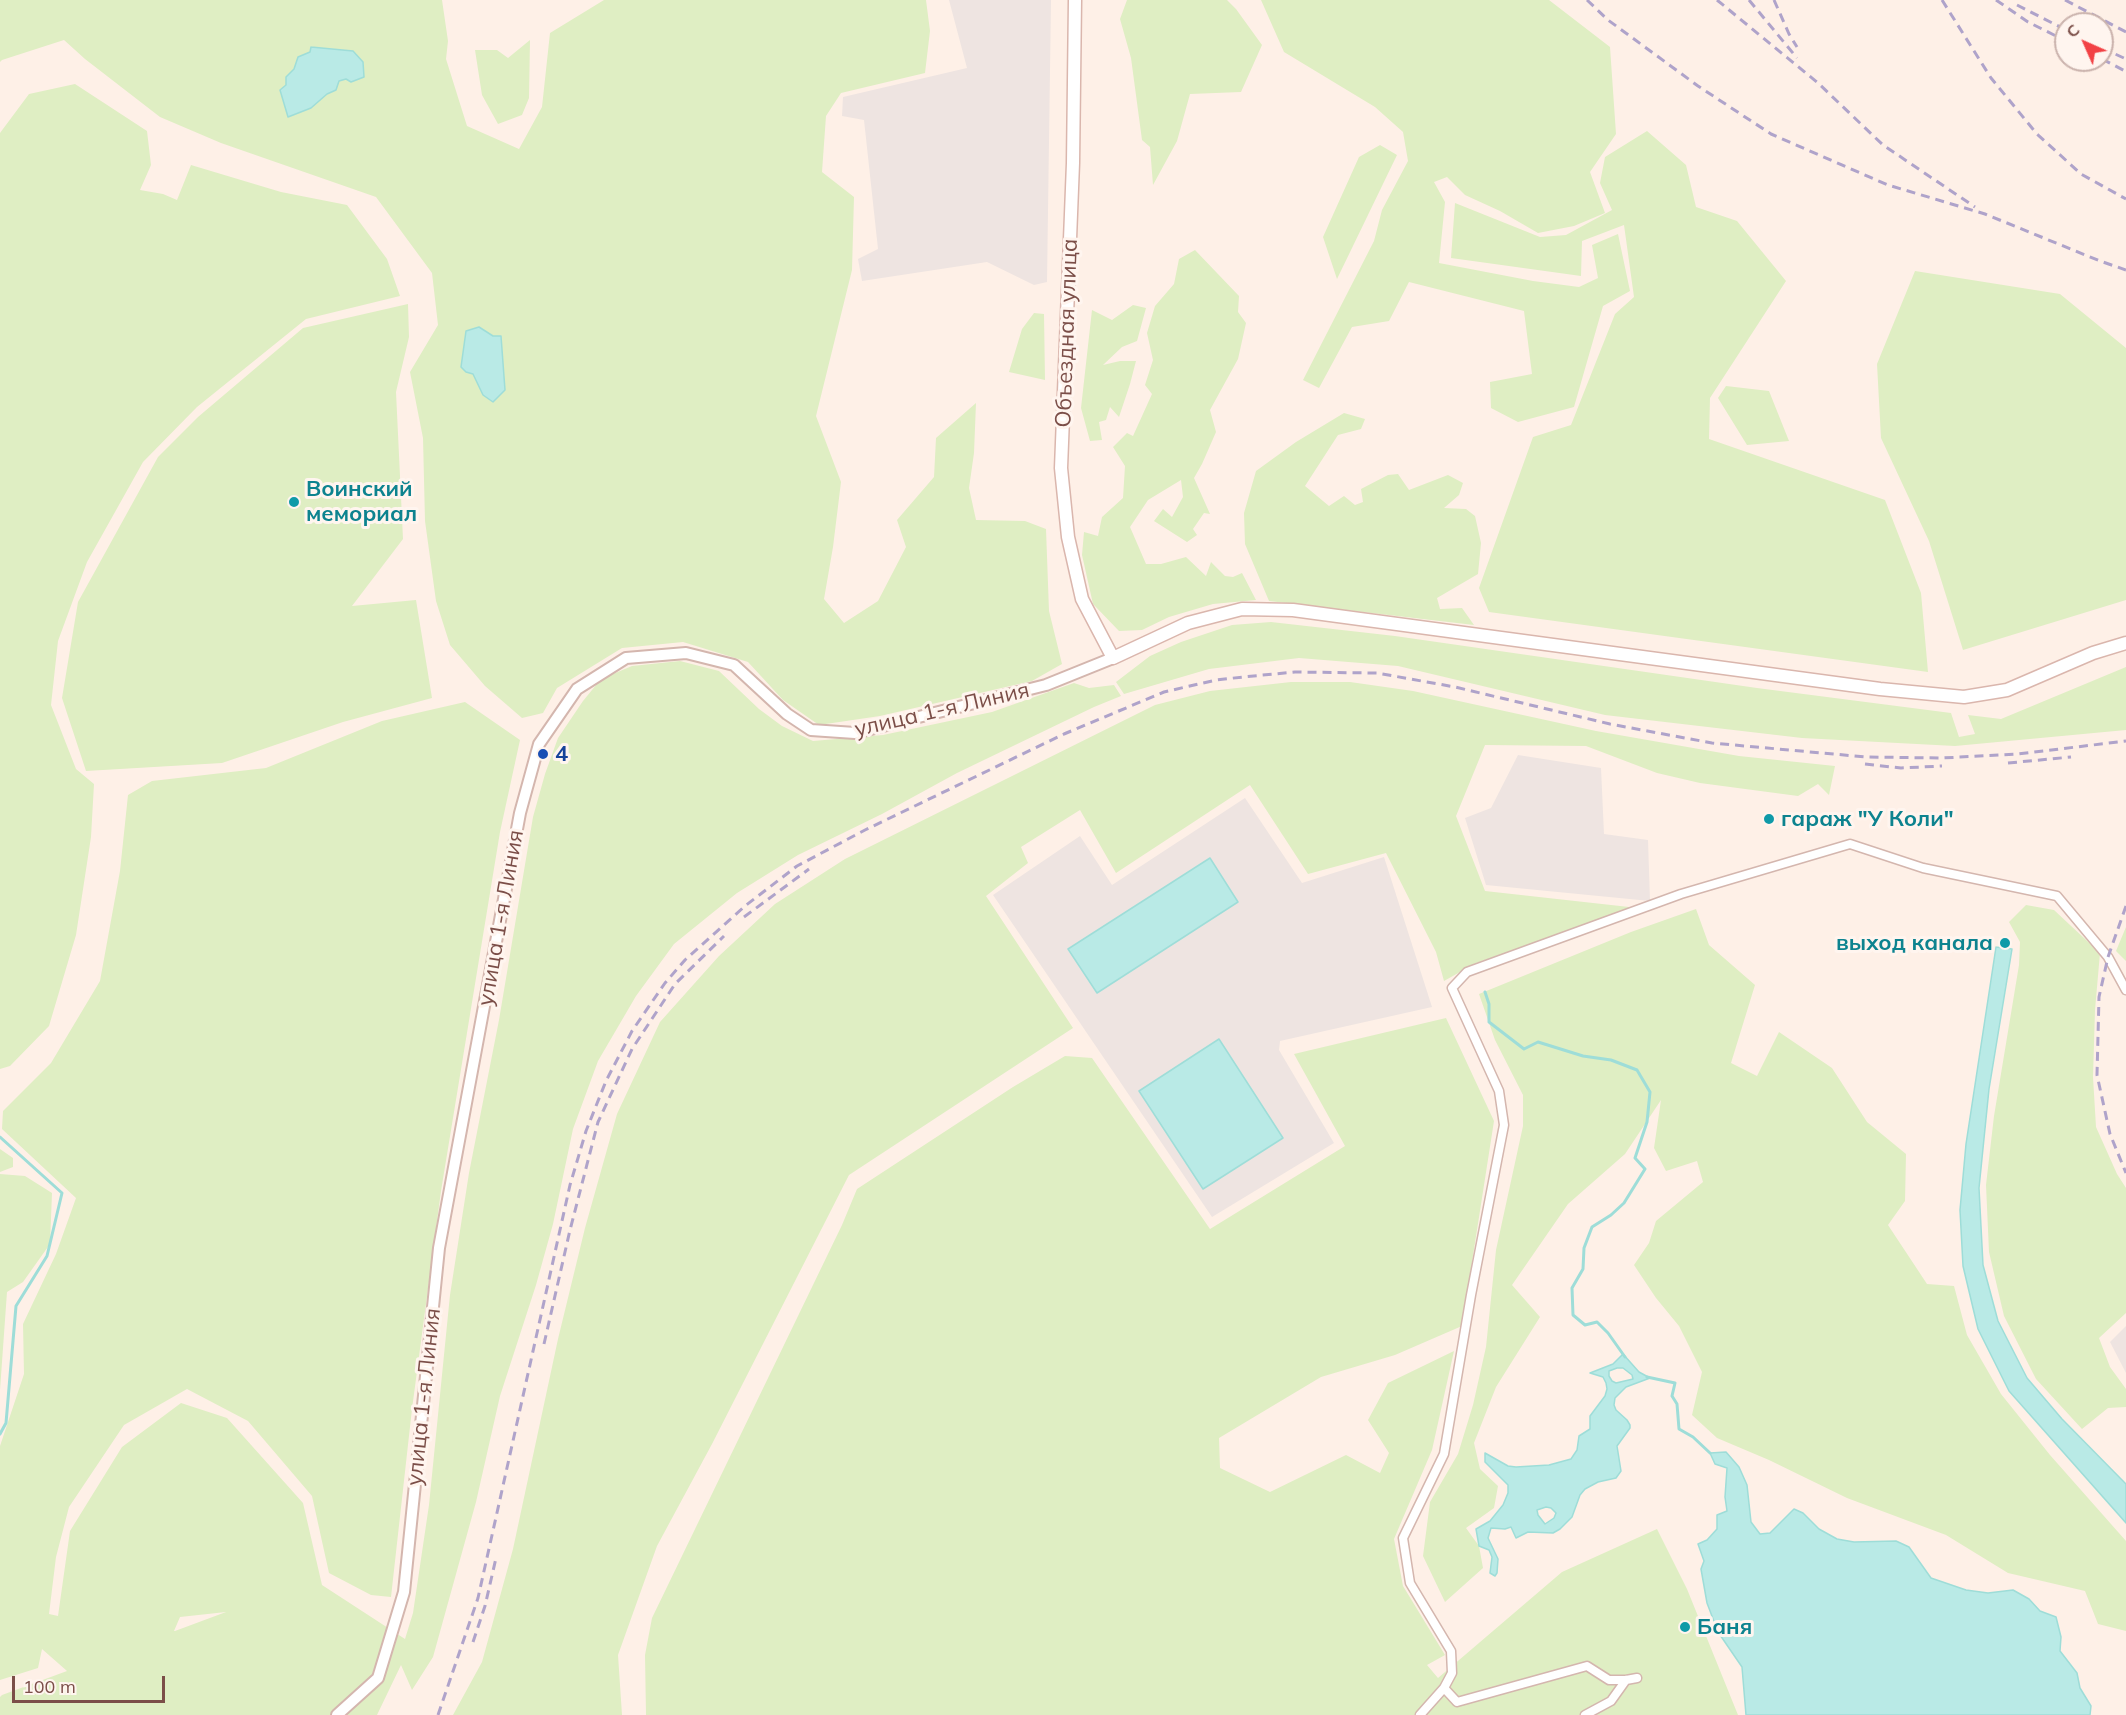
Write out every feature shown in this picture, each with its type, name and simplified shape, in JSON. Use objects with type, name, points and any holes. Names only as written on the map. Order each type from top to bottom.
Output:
[{"type":"main road","name":"Объездная улица","points":[[1075,0],[1073,164],[1061,468],[1068,537],[1082,599],[1113,658]]},
{"type":"main road","points":[[1113,658],[1199,620],[1242,609],[1293,610],[1868,688],[1964,698],[2007,690],[2093,653],[2126,643]]},
{"type":"street","name":"улица 1-я Линия","points":[[337,1715],[378,1678],[404,1592],[439,1248],[520,813],[539,744],[577,689],[626,657],[686,652],[734,665],[787,714],[811,730],[855,733],[1046,685],[1113,658]]},
{"type":"street","points":[[1420,1715],[1444,1688],[1452,1673],[1452,1651],[1410,1583],[1403,1538],[1444,1454],[1473,1284],[1504,1125],[1499,1091],[1452,988],[1467,972],[1681,894],[1850,844],[1923,868],[2056,896],[2108,957],[2126,990]]},
{"type":"street","points":[[1444,1688],[1457,1702],[1587,1666],[1609,1680],[1637,1678]]},
{"type":"street","points":[[1585,1715],[1611,1701],[1626,1680]]},
{"type":"shaded area","points":[[949,0],[1051,0],[1047,282],[1034,285],[987,262],[862,281],[858,259],[878,249],[864,120],[842,116],[843,97],[967,68]]},
{"type":"shaded area","points":[[1518,755],[1601,768],[1604,834],[1648,840],[1650,901],[1486,885],[1465,818],[1491,808]]},
{"type":"shaded area","points":[[1245,798],[1302,883],[1384,857],[1432,1007],[1280,1041],[1279,1050],[1334,1143],[1212,1217],[993,895],[1080,836],[1112,885]]},
{"type":"shaded area","points":[[2126,1326],[2126,1373],[2110,1342]]},
{"type":"green space","points":[[0,0],[442,0],[448,41],[446,59],[467,126],[519,149],[542,107],[550,33],[604,0],[926,0],[930,31],[925,73],[841,93],[826,116],[822,172],[854,197],[852,270],[816,416],[841,482],[824,599],[844,623],[878,601],[906,547],[897,520],[934,477],[936,438],[976,403],[974,453],[969,488],[976,520],[1025,521],[1046,529],[1049,611],[1062,664],[1032,681],[880,716],[819,725],[783,700],[748,662],[683,642],[622,648],[557,688],[543,713],[522,718],[485,686],[450,645],[436,601],[425,521],[423,438],[410,372],[438,325],[432,273],[376,197],[221,143],[160,117],[64,40],[0,62]]},
{"type":"green space","points":[[1127,0],[1227,0],[1262,45],[1241,92],[1190,94],[1177,141],[1153,185],[1150,147],[1142,140],[1131,58],[1120,19]]},
{"type":"green space","points":[[1261,0],[1549,0],[1610,47],[1616,134],[1590,172],[1605,213],[1574,226],[1538,233],[1500,211],[1465,195],[1447,177],[1434,182],[1445,202],[1439,263],[1533,281],[1579,287],[1598,278],[1592,245],[1618,234],[1630,291],[1603,306],[1574,407],[1518,422],[1491,408],[1490,382],[1532,374],[1524,311],[1409,282],[1389,321],[1352,327],[1319,388],[1303,380],[1374,241],[1382,210],[1408,161],[1403,132],[1375,107],[1284,52]]},
{"type":"green space","points":[[530,40],[529,98],[522,115],[498,124],[482,95],[475,50],[497,50],[508,58]]},
{"type":"green space","points":[[75,84],[147,131],[151,165],[140,190],[163,194],[177,200],[191,165],[281,192],[347,205],[387,259],[400,296],[306,319],[197,407],[143,462],[87,562],[58,641],[51,705],[76,769],[94,784],[91,837],[76,935],[49,1026],[10,1066],[0,1069],[0,133],[29,94]]},
{"type":"green space","points":[[1647,131],[1686,165],[1696,207],[1737,221],[1786,281],[1710,398],[1709,439],[1885,500],[1921,593],[1928,672],[1489,612],[1479,588],[1533,437],[1571,425],[1615,314],[1634,297],[1624,225],[1582,241],[1581,276],[1451,258],[1455,203],[1540,237],[1566,235],[1612,210],[1600,183],[1605,157]]},
{"type":"green space","points":[[1380,145],[1397,155],[1337,279],[1323,237],[1359,157]]},
{"type":"green space","points":[[1195,250],[1239,296],[1238,312],[1246,323],[1238,359],[1210,410],[1216,432],[1194,478],[1210,514],[1204,513],[1193,529],[1197,535],[1187,542],[1154,521],[1163,509],[1172,517],[1183,497],[1181,480],[1148,500],[1130,527],[1146,564],[1161,564],[1186,557],[1206,576],[1211,562],[1225,576],[1233,577],[1242,573],[1256,600],[1213,604],[1169,617],[1142,630],[1119,631],[1093,604],[1082,555],[1084,532],[1098,536],[1102,517],[1123,498],[1125,466],[1113,447],[1127,433],[1133,436],[1152,394],[1145,385],[1153,360],[1147,333],[1155,306],[1174,284],[1179,259]]},
{"type":"green space","points":[[1915,271],[2060,294],[2126,348],[2126,600],[1963,650],[1929,541],[1881,438],[1877,364]]},
{"type":"green space","points":[[408,304],[409,337],[396,392],[403,539],[352,606],[416,600],[432,698],[343,722],[222,763],[86,771],[62,698],[78,602],[158,457],[198,417],[303,328]]},
{"type":"green space","points":[[1133,305],[1146,308],[1137,341],[1122,347],[1103,365],[1120,361],[1136,361],[1130,384],[1119,417],[1110,407],[1106,420],[1099,422],[1102,440],[1090,441],[1081,408],[1092,310],[1112,320]]},
{"type":"green space","points":[[1034,313],[1044,314],[1045,380],[1009,372],[1022,329]]},
{"type":"green space","points":[[1726,386],[1769,391],[1789,441],[1747,445],[1718,398]]},
{"type":"green space","points":[[1344,413],[1365,419],[1361,429],[1338,435],[1305,486],[1329,506],[1344,496],[1355,505],[1363,502],[1361,489],[1388,475],[1398,474],[1409,490],[1448,475],[1463,483],[1459,495],[1444,508],[1466,509],[1475,516],[1481,543],[1478,574],[1437,598],[1440,609],[1462,608],[1474,625],[1269,601],[1245,544],[1244,513],[1256,471],[1296,442]]},
{"type":"green space","points":[[1271,622],[1395,636],[1757,688],[1951,713],[1959,737],[1975,734],[1968,715],[2001,719],[2126,667],[2126,730],[1955,746],[1802,738],[1605,715],[1398,666],[1299,658],[1209,669],[1124,694],[1116,682],[1150,656],[1181,642],[1232,625]]},
{"type":"green space","points":[[680,661],[719,671],[759,709],[782,726],[813,741],[883,735],[992,712],[1074,683],[1089,688],[1114,685],[1121,696],[957,773],[882,814],[798,855],[737,893],[674,944],[636,996],[598,1061],[573,1129],[553,1224],[500,1396],[476,1502],[433,1657],[412,1690],[401,1665],[377,1715],[0,1715],[2,1695],[67,1671],[42,1649],[38,1668],[0,1680],[0,1446],[24,1374],[23,1324],[56,1254],[76,1198],[2,1129],[3,1111],[51,1063],[100,981],[120,871],[128,795],[152,781],[266,768],[382,721],[465,702],[520,740],[500,832],[441,1191],[412,1409],[391,1597],[371,1595],[329,1573],[312,1496],[248,1421],[187,1389],[124,1425],[69,1507],[56,1557],[49,1614],[58,1616],[70,1531],[122,1447],[181,1403],[227,1418],[303,1503],[322,1585],[405,1639],[413,1613],[429,1505],[450,1295],[469,1173],[499,1020],[533,817],[558,738],[601,679],[632,666]],"holes":[[[226,1612],[174,1631],[180,1617]]]},
{"type":"green space","points":[[1291,682],[1350,682],[1413,691],[1596,731],[1739,756],[1835,766],[1829,795],[1818,784],[1798,796],[1700,783],[1657,773],[1586,746],[1485,745],[1456,816],[1485,891],[1629,907],[1630,910],[1476,963],[1444,981],[1436,952],[1386,853],[1308,874],[1250,785],[1116,873],[1080,810],[1021,847],[1028,863],[986,896],[1073,1028],[849,1175],[712,1444],[657,1546],[618,1655],[622,1715],[453,1715],[482,1662],[513,1549],[558,1339],[585,1228],[617,1114],[660,1022],[719,956],[775,904],[845,859],[1155,705],[1210,691]]},
{"type":"green space","points":[[2026,905],[2054,910],[2100,953],[2093,1077],[2096,1127],[2117,1174],[2126,1188],[2126,1313],[2099,1338],[2110,1367],[2126,1389],[2126,1407],[2108,1408],[2082,1429],[2036,1379],[2004,1316],[1989,1252],[1986,1185],[1994,1116],[2019,965],[2020,942],[2009,922]]},
{"type":"green space","points":[[1696,909],[1709,945],[1755,985],[1731,1063],[1757,1076],[1779,1032],[1832,1068],[1867,1122],[1906,1154],[1905,1201],[1888,1225],[1927,1284],[1954,1286],[1967,1335],[2001,1394],[2050,1455],[2126,1541],[2126,1631],[2098,1624],[2085,1591],[2008,1573],[1946,1535],[1847,1498],[1769,1460],[1717,1438],[1692,1415],[1702,1372],[1679,1326],[1656,1298],[1634,1265],[1649,1243],[1656,1221],[1703,1182],[1697,1161],[1666,1171],[1654,1148],[1661,1100],[1625,1154],[1568,1204],[1512,1285],[1540,1317],[1496,1387],[1474,1443],[1480,1469],[1498,1486],[1494,1508],[1466,1528],[1479,1546],[1483,1568],[1445,1602],[1423,1556],[1430,1502],[1458,1454],[1473,1405],[1486,1347],[1496,1250],[1523,1126],[1523,1095],[1495,1040],[1479,994],[1631,932]]},
{"type":"green space","points":[[2126,927],[2126,961],[2116,951]]},
{"type":"green space","points":[[1446,1018],[1494,1121],[1462,1326],[1395,1355],[1321,1377],[1219,1438],[1220,1468],[1270,1492],[1346,1455],[1380,1473],[1389,1453],[1368,1420],[1388,1383],[1454,1351],[1432,1450],[1394,1539],[1403,1586],[1445,1655],[1427,1665],[1438,1678],[1562,1572],[1657,1529],[1687,1589],[1738,1715],[646,1715],[645,1655],[652,1618],[842,1225],[857,1189],[1013,1087],[1065,1056],[1092,1058],[1210,1229],[1345,1146],[1294,1054]]},
{"type":"green space","points":[[0,1149],[13,1158],[13,1167],[0,1172]]},
{"type":"green space","points":[[0,1174],[25,1176],[52,1193],[50,1244],[23,1282],[7,1292],[0,1390]]},
{"type":"water","points":[[311,47],[353,51],[363,62],[364,77],[351,82],[346,79],[339,81],[336,90],[327,94],[311,108],[288,117],[280,90],[286,85],[286,77],[294,69],[298,57],[310,52]]},
{"type":"water","points":[[479,327],[493,336],[501,336],[505,390],[493,402],[483,395],[473,374],[461,367],[466,331]]},
{"type":"water","points":[[1210,858],[1238,902],[1097,993],[1068,949]]},
{"type":"water","points":[[1996,947],[2012,949],[1989,1089],[1979,1188],[1983,1265],[1998,1321],[2027,1378],[2062,1419],[2126,1484],[2126,1523],[2009,1391],[1978,1329],[1963,1266],[1960,1210],[1966,1144]]},
{"type":"water","points":[[1219,1039],[1283,1138],[1203,1189],[1139,1091]]},
{"type":"water","points":[[1623,1354],[1639,1372],[1650,1378],[1626,1387],[1615,1398],[1616,1410],[1630,1425],[1617,1446],[1621,1471],[1616,1478],[1598,1482],[1585,1489],[1580,1495],[1572,1517],[1553,1533],[1528,1532],[1516,1538],[1511,1527],[1491,1528],[1488,1538],[1498,1559],[1495,1576],[1490,1573],[1492,1557],[1489,1550],[1479,1546],[1476,1529],[1490,1521],[1503,1505],[1508,1493],[1508,1485],[1485,1462],[1485,1453],[1508,1466],[1516,1467],[1549,1465],[1571,1459],[1577,1450],[1579,1436],[1590,1429],[1590,1416],[1605,1396],[1607,1389],[1603,1377],[1590,1373],[1613,1364]],"holes":[[[1623,1368],[1632,1375],[1633,1379],[1616,1383],[1612,1381],[1609,1371]],[[1546,1507],[1556,1513],[1554,1518],[1545,1524],[1537,1510]]]},
{"type":"water","points":[[1726,1452],[1739,1467],[1747,1485],[1751,1522],[1760,1534],[1770,1533],[1794,1509],[1803,1513],[1819,1529],[1837,1539],[1854,1542],[1896,1541],[1909,1547],[1931,1578],[1966,1590],[1988,1593],[2013,1590],[2029,1599],[2040,1611],[2056,1617],[2061,1637],[2060,1651],[2077,1673],[2080,1688],[2091,1706],[2090,1715],[1746,1715],[1742,1667],[1718,1632],[1707,1603],[1701,1569],[1704,1561],[1698,1544],[1707,1540],[1717,1529],[1717,1515],[1727,1511],[1725,1497],[1727,1468],[1715,1464],[1710,1453]]},
{"type":"waterway","points":[[1485,992],[1489,1004],[1489,1022],[1524,1049],[1538,1042],[1583,1056],[1611,1060],[1637,1070],[1650,1092],[1647,1122],[1635,1158],[1645,1169],[1624,1203],[1592,1227],[1584,1248],[1583,1269],[1572,1288],[1573,1315],[1585,1325],[1597,1322],[1625,1357]]},
{"type":"waterway","points":[[0,1137],[62,1193],[47,1256],[16,1306],[6,1423],[0,1434]]},
{"type":"waterway","points":[[1647,1377],[1675,1383],[1672,1396],[1677,1404],[1679,1429],[1693,1437],[1710,1453]]},
{"type":"railway","points":[[1587,0],[1608,20],[1698,86],[1771,134],[1888,185],[1985,214],[2126,270]]},
{"type":"railway","points":[[1717,0],[1818,83],[1883,145],[1975,207]]},
{"type":"railway","points":[[1749,0],[1797,58]]},
{"type":"railway","points":[[1774,0],[1797,47]]},
{"type":"railway","points":[[1942,0],[1991,78],[2037,134],[2081,174],[2126,199]]},
{"type":"railway","points":[[1996,0],[2028,22],[2054,35]]},
{"type":"railway","points":[[2065,0],[2126,32]]},
{"type":"railway","points":[[2017,5],[2054,24]]},
{"type":"railway","points":[[2114,54],[2126,59]]},
{"type":"railway","points":[[2114,65],[2125,71]]},
{"type":"railway","points":[[438,1715],[478,1598],[570,1185],[586,1131],[606,1081],[632,1031],[665,983],[685,960],[745,906],[797,866],[865,830],[1064,734],[1164,692],[1216,680],[1295,672],[1377,673],[1455,687],[1610,724],[1712,743],[1866,757],[1942,758],[2018,754],[2126,741]]},
{"type":"railway","points":[[2008,763],[2071,757]]},
{"type":"railway","points":[[1865,764],[1901,768],[1942,766]]},
{"type":"railway","points":[[744,917],[809,869]]},
{"type":"railway","points":[[2126,906],[2108,957],[2099,997],[2097,1075],[2110,1134],[2126,1173]]},
{"type":"railway","points":[[544,1344],[598,1122],[632,1049],[675,984],[724,936]]},
{"type":"railway","points":[[473,1642],[485,1606],[496,1558]]},
{"type":"place","name":"Воинский мемориал","points":[[294,502]]},
{"type":"place","name":"4","points":[[543,754]]},
{"type":"place","name":"гараж \"У Коли\"","points":[[1769,819]]},
{"type":"place","name":"выход канала","points":[[2005,943]]},
{"type":"place","name":"Баня","points":[[1685,1627]]}]
